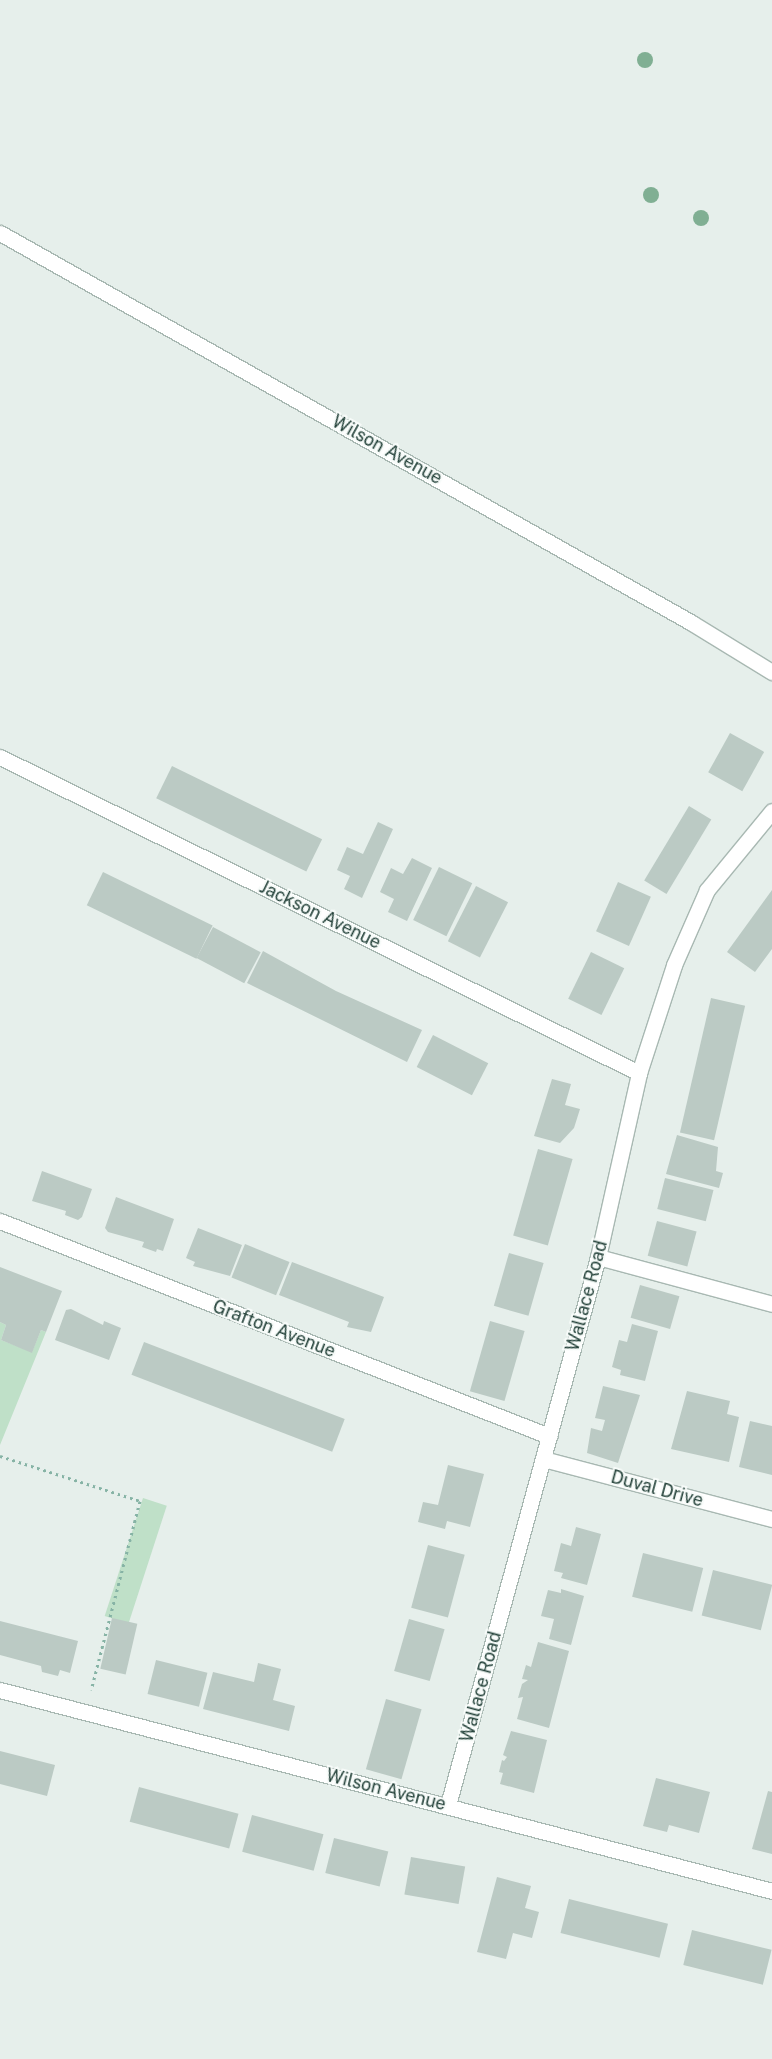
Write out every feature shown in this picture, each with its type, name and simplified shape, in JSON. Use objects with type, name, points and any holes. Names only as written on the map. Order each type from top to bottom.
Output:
[{"type":"street","name":"Wilson Avenue","points":[[0,233],[684,618],[772,672]]},
{"type":"street","name":"Jackson Avenue","points":[[0,756],[639,1073]]},
{"type":"street","name":"Wallace Road","points":[[448,1805],[598,1257],[639,1073],[674,965],[707,890],[772,811]]},
{"type":"street","name":"Grafton Avenue","points":[[0,1221],[549,1436]]},
{"type":"street","points":[[598,1257],[772,1304]]},
{"type":"street","name":"Duval Drive","points":[[543,1458],[772,1519]]},
{"type":"street","name":"Wilson Avenue","points":[[0,1690],[448,1805],[772,1891]]},
{"type":"path","points":[[0,1456],[140,1501],[86,1712]]},
{"type":"green space","points":[[0,1322],[6,1325],[1,1340],[32,1352],[41,1330],[46,1332],[0,1445]]},
{"type":"green space","points":[[143,1498],[167,1506],[128,1624],[105,1616]]},
{"type":"building","points":[[730,733],[764,752],[742,791],[708,772]]},
{"type":"building","points":[[172,766],[322,839],[306,872],[156,798]]},
{"type":"building","points":[[689,806],[711,819],[666,894],[644,881]]},
{"type":"building","points":[[378,822],[393,829],[362,898],[344,889],[350,876],[337,870],[347,847],[363,854]]},
{"type":"building","points":[[412,858],[432,868],[407,921],[388,912],[394,899],[380,892],[391,868],[403,874]]},
{"type":"building","points":[[439,867],[472,883],[446,936],[413,920]]},
{"type":"building","points":[[103,872],[213,925],[196,959],[87,905]]},
{"type":"building","points":[[618,882],[651,897],[629,946],[596,931]]},
{"type":"building","points":[[476,886],[508,902],[480,958],[448,941]]},
{"type":"building","points":[[772,890],[772,949],[755,972],[727,952]]},
{"type":"building","points":[[213,927],[261,952],[244,983],[197,958]]},
{"type":"building","points":[[263,951],[336,991],[422,1030],[407,1062],[247,983]]},
{"type":"building","points":[[591,952],[624,968],[601,1015],[568,999]]},
{"type":"building","points":[[711,998],[745,1006],[714,1140],[680,1132]]},
{"type":"building","points":[[433,1035],[488,1063],[472,1095],[417,1067]]},
{"type":"building","points":[[552,1079],[571,1084],[565,1105],[580,1109],[574,1128],[560,1143],[534,1136]]},
{"type":"building","points":[[677,1135],[718,1147],[716,1171],[723,1173],[719,1188],[666,1174]]},
{"type":"building","points":[[538,1149],[573,1159],[548,1245],[513,1236]]},
{"type":"building","points":[[42,1171],[92,1189],[82,1217],[78,1220],[65,1215],[66,1211],[32,1201]]},
{"type":"building","points":[[665,1178],[714,1190],[706,1221],[657,1209]]},
{"type":"building","points":[[116,1197],[174,1219],[163,1251],[157,1249],[156,1252],[142,1247],[144,1242],[108,1232],[105,1228]]},
{"type":"building","points":[[657,1221],[697,1232],[687,1266],[648,1256]]},
{"type":"building","points":[[198,1228],[242,1245],[230,1276],[193,1266],[195,1262],[186,1258]]},
{"type":"building","points":[[245,1244],[290,1262],[276,1295],[232,1277]]},
{"type":"building","points":[[509,1253],[544,1263],[528,1316],[494,1306]]},
{"type":"building","points":[[292,1262],[384,1297],[371,1332],[347,1327],[349,1322],[279,1295]]},
{"type":"building","points":[[0,1267],[62,1291],[46,1332],[41,1330],[32,1353],[1,1340],[6,1325],[0,1322]]},
{"type":"building","points":[[640,1285],[679,1296],[670,1329],[631,1318]]},
{"type":"building","points":[[71,1309],[103,1325],[104,1321],[121,1328],[109,1360],[55,1340],[66,1310]]},
{"type":"building","points":[[490,1321],[525,1331],[504,1401],[470,1391]]},
{"type":"building","points":[[632,1324],[658,1331],[645,1381],[620,1375],[621,1370],[612,1367],[619,1340],[627,1342]]},
{"type":"building","points":[[144,1342],[345,1419],[332,1452],[131,1375]]},
{"type":"building","points":[[603,1386],[640,1395],[618,1463],[587,1453],[591,1428],[602,1431],[605,1420],[595,1418]]},
{"type":"building","points":[[687,1391],[730,1401],[727,1414],[739,1417],[729,1462],[671,1449]]},
{"type":"building","points":[[750,1421],[772,1426],[772,1475],[739,1467]]},
{"type":"building","points":[[448,1465],[484,1474],[470,1527],[447,1521],[445,1529],[418,1522],[423,1502],[438,1505]]},
{"type":"building","points":[[576,1527],[601,1534],[587,1585],[561,1578],[563,1573],[554,1571],[561,1543],[571,1546]]},
{"type":"building","points":[[428,1545],[465,1555],[448,1618],[411,1608]]},
{"type":"building","points":[[643,1553],[703,1568],[692,1612],[632,1597]]},
{"type":"building","points":[[713,1570],[772,1585],[761,1630],[702,1616]]},
{"type":"building","points":[[561,1589],[584,1596],[571,1645],[549,1639],[554,1619],[541,1616],[548,1590],[561,1593]]},
{"type":"building","points":[[112,1618],[137,1624],[126,1675],[100,1669]]},
{"type":"building","points":[[409,1619],[445,1629],[430,1681],[394,1671]]},
{"type":"building","points":[[0,1621],[78,1641],[70,1673],[60,1670],[58,1676],[42,1672],[41,1666],[0,1655]]},
{"type":"building","points":[[538,1642],[569,1651],[549,1728],[517,1719],[523,1697],[518,1698],[522,1684],[528,1680],[522,1679],[526,1665],[531,1667]]},
{"type":"building","points":[[156,1660],[207,1673],[199,1707],[148,1694]]},
{"type":"building","points":[[258,1663],[281,1669],[273,1700],[295,1706],[289,1731],[203,1709],[213,1672],[254,1682]]},
{"type":"building","points":[[386,1699],[422,1709],[401,1779],[366,1769]]},
{"type":"building","points":[[511,1731],[547,1740],[534,1793],[500,1784],[503,1773],[499,1772],[502,1760],[504,1761],[507,1757],[503,1755]]},
{"type":"building","points":[[0,1751],[55,1765],[47,1796],[0,1784]]},
{"type":"building","points":[[656,1778],[710,1792],[699,1833],[669,1825],[667,1832],[643,1826]]},
{"type":"building","points":[[139,1787],[238,1814],[229,1848],[130,1822]]},
{"type":"building","points":[[768,1791],[772,1792],[772,1854],[752,1849]]},
{"type":"building","points":[[252,1815],[323,1834],[314,1871],[242,1852]]},
{"type":"building","points":[[334,1838],[388,1852],[380,1886],[325,1873]]},
{"type":"building","points":[[411,1857],[465,1867],[459,1904],[404,1894]]},
{"type":"building","points":[[497,1877],[531,1886],[525,1908],[539,1912],[532,1938],[513,1933],[506,1959],[477,1952]]},
{"type":"building","points":[[569,1899],[668,1924],[660,1958],[561,1933]]},
{"type":"building","points":[[692,1930],[772,1950],[763,1985],[683,1965]]}]
